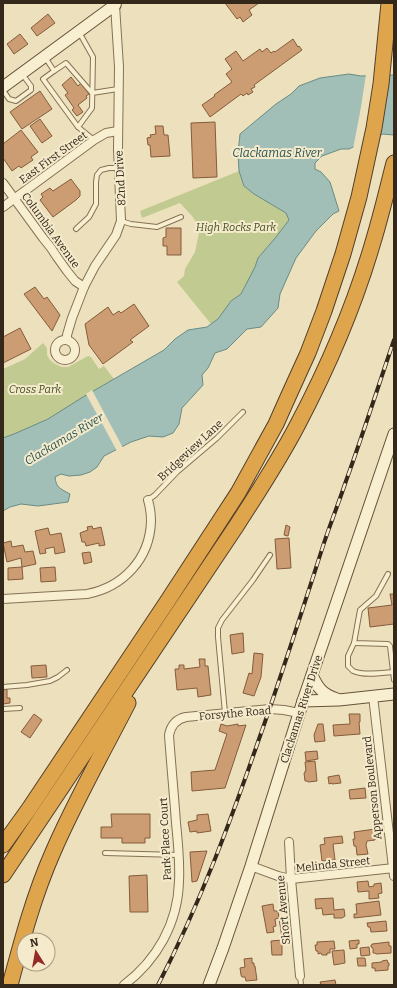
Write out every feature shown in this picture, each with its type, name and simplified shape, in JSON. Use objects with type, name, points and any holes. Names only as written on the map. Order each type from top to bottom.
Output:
[{"type":"highway","points":[[3,845],[29,809],[238,493],[276,424],[305,359],[324,311],[343,254],[359,197],[374,128],[381,84],[388,20],[388,3]]},
{"type":"highway","points":[[3,875],[237,525],[272,471],[298,425],[335,347],[354,298],[373,243],[394,163]]},
{"type":"highway","points":[[10,985],[36,895],[52,853],[160,640]]},
{"type":"main road","points":[[3,87],[115,4]]},
{"type":"main road","name":"Clackamas River Drive","points":[[209,985],[251,866],[299,713],[394,434]]},
{"type":"main road","points":[[312,674],[317,685],[322,691],[328,696],[339,700]]},
{"type":"main road","points":[[303,701],[339,700],[394,694]]},
{"type":"street","name":"82nd Drive","points":[[67,340],[72,318],[84,287],[95,266],[116,235],[121,221],[118,149],[119,67],[115,4]]},
{"type":"street","name":"East First Street","points":[[3,207],[94,140],[106,133],[118,131]]},
{"type":"street","name":"Columbia Avenue","points":[[3,183],[67,271],[75,281],[84,287]]},
{"type":"street","points":[[3,599],[86,594],[107,588],[120,580],[136,564],[142,556],[147,544],[151,522],[148,500]]},
{"type":"street","name":"Apperson Boulevard","points":[[373,696],[394,871]]},
{"type":"street","name":"Forsythe Road","points":[[173,723],[181,718],[270,709],[299,713]]},
{"type":"street","name":"Park Place Court","points":[[124,985],[138,974],[152,958],[163,941],[175,911],[178,895],[178,855],[169,735],[173,723]]},
{"type":"street","name":"Short Avenue","points":[[290,842],[291,879],[300,976]]},
{"type":"street","name":"Melinda Street","points":[[251,866],[291,879],[394,871]]},
{"type":"lane","points":[[78,32],[93,57],[92,108],[78,127]]},
{"type":"lane","points":[[44,57],[54,71]]},
{"type":"lane","points":[[92,93],[66,63],[43,80],[78,127],[94,140]]},
{"type":"lane","points":[[3,90],[9,99],[16,101],[32,90],[22,73]]},
{"type":"lane","points":[[92,93],[119,89]]},
{"type":"lane","points":[[76,229],[89,217],[96,204],[97,175],[101,170],[119,168]]},
{"type":"lane","points":[[121,221],[131,224],[157,227],[182,217]]},
{"type":"lane","name":"Bridgeview Lane","points":[[148,500],[156,495],[177,472],[217,438],[243,412]]},
{"type":"lane","points":[[225,713],[218,628],[222,620],[270,555]]},
{"type":"lane","points":[[388,574],[376,596],[360,610],[354,643],[348,656],[348,666],[353,670],[363,673],[379,674],[393,672]]},
{"type":"lane","points":[[354,643],[388,644],[390,646],[394,680]]},
{"type":"lane","points":[[3,687],[50,681],[67,670]]},
{"type":"lane","points":[[3,709],[20,708]]},
{"type":"lane","points":[[105,853],[178,855]]},
{"type":"lane","points":[[300,976],[301,985]]},
{"type":"green space","name":"High Rocks Park","points":[[239,171],[244,186],[254,194],[286,213],[289,220],[258,258],[241,294],[231,301],[218,319],[211,324],[177,282],[184,276],[185,269],[195,252],[200,228],[192,216],[180,203],[142,218],[140,211]]},
{"type":"green space","name":"Cross Park","points":[[43,343],[47,348],[47,355],[55,364],[62,367],[68,367],[88,356],[91,357],[99,369],[104,366],[114,379],[74,404],[46,419],[18,433],[3,438],[3,369],[25,359]]},
{"type":"water","name":"Clackamas River","points":[[349,74],[361,76],[394,75],[394,135],[383,134],[349,149],[341,149],[322,156],[315,163],[315,169],[321,172],[330,182],[339,211],[333,214],[316,231],[296,258],[280,294],[278,308],[261,327],[247,329],[227,349],[215,353],[208,368],[202,375],[203,385],[182,408],[179,424],[173,433],[163,437],[149,436],[131,442],[104,456],[97,467],[90,472],[81,475],[69,476],[61,474],[55,477],[58,486],[70,494],[68,502],[38,506],[21,504],[3,511],[3,438],[48,419],[164,350],[175,339],[188,330],[207,327],[218,319],[231,301],[241,294],[258,258],[289,220],[286,213],[254,194],[244,186],[239,171],[238,154],[240,134],[299,86],[320,78]]},
{"type":"pier","points":[[366,74],[389,74],[380,138],[353,149],[361,107]]},
{"type":"pier","points":[[92,390],[123,448],[117,451],[86,394]]},
{"type":"building","points":[[225,3],[259,3],[249,10],[252,15],[243,22],[240,17],[237,19]]},
{"type":"building","points":[[48,14],[55,23],[37,36],[31,28]]},
{"type":"building","points":[[20,34],[28,44],[14,54],[7,44]]},
{"type":"building","points":[[293,39],[302,50],[254,85],[255,87],[251,89],[253,92],[248,95],[247,93],[243,96],[241,94],[210,117],[202,105],[232,82],[226,74],[232,69],[225,59],[236,51],[243,61],[260,49],[262,52],[267,48],[271,53],[274,51],[275,52]]},
{"type":"building","points":[[71,77],[78,86],[81,83],[89,94],[86,96],[87,98],[78,105],[83,112],[77,116],[72,110],[74,108],[65,95],[68,93],[62,85]]},
{"type":"building","points":[[40,91],[52,109],[22,129],[10,112]]},
{"type":"building","points":[[40,119],[52,136],[42,143],[30,126]]},
{"type":"building","points":[[215,122],[217,177],[193,178],[191,123]]},
{"type":"building","points":[[155,126],[163,126],[164,135],[168,135],[170,156],[151,157],[150,145],[148,145],[147,138],[151,137],[150,135],[156,134]]},
{"type":"building","points":[[21,130],[38,152],[31,157],[33,160],[21,168],[19,166],[12,171],[3,158],[3,144]]},
{"type":"building","points":[[71,179],[80,191],[80,196],[53,217],[40,200],[43,197],[41,194],[50,188],[53,191]]},
{"type":"building","points":[[166,228],[181,228],[181,255],[167,255],[167,246],[163,246],[163,238],[166,237]]},
{"type":"building","points":[[35,287],[44,299],[47,297],[60,315],[52,331],[24,294]]},
{"type":"building","points":[[134,304],[149,326],[130,340],[133,342],[103,364],[89,345],[85,324],[108,307],[113,315],[119,311],[121,313]]},
{"type":"building","points":[[20,328],[31,349],[3,363],[3,337]]},
{"type":"building","points":[[286,525],[290,527],[288,536],[284,535]]},
{"type":"building","points":[[92,526],[93,529],[101,527],[105,545],[99,546],[99,543],[86,546],[85,542],[82,542],[80,533],[88,530],[87,527]]},
{"type":"building","points":[[48,528],[50,535],[61,533],[65,552],[55,554],[54,547],[45,549],[46,553],[40,554],[35,531]]},
{"type":"building","points":[[289,538],[291,568],[277,569],[275,539]]},
{"type":"building","points":[[11,541],[12,547],[23,545],[25,552],[33,551],[36,564],[22,567],[21,558],[7,562],[3,543]]},
{"type":"building","points":[[90,552],[92,562],[84,564],[82,553]]},
{"type":"building","points":[[22,567],[23,579],[8,580],[8,568]]},
{"type":"building","points":[[55,567],[56,581],[41,582],[40,568]]},
{"type":"building","points":[[390,594],[394,594],[394,624],[370,627],[368,608],[392,605]]},
{"type":"building","points":[[243,633],[244,652],[232,654],[230,635]]},
{"type":"building","points":[[254,653],[263,654],[261,677],[254,696],[243,693],[249,673],[252,674]]},
{"type":"building","points":[[199,659],[205,659],[205,666],[208,666],[211,695],[198,697],[197,688],[177,690],[175,669],[179,669],[179,665],[184,665],[184,669],[200,667]]},
{"type":"building","points":[[46,665],[47,677],[32,678],[31,666]]},
{"type":"building","points":[[7,689],[7,698],[10,698],[10,703],[3,704],[3,690]]},
{"type":"building","points":[[34,714],[42,720],[30,738],[21,732]]},
{"type":"building","points":[[349,714],[360,714],[360,734],[334,736],[333,725],[350,724]]},
{"type":"building","points":[[221,724],[227,726],[238,724],[238,726],[246,725],[225,788],[192,791],[191,772],[215,770],[227,734],[219,731]]},
{"type":"building","points":[[318,724],[323,724],[325,741],[315,742],[314,735]]},
{"type":"building","points":[[317,751],[318,759],[306,761],[305,752]]},
{"type":"building","points":[[315,761],[317,781],[305,781],[305,762]]},
{"type":"building","points":[[339,775],[341,783],[329,784],[328,777]]},
{"type":"building","points":[[365,788],[366,798],[350,799],[349,790]]},
{"type":"building","points":[[111,814],[150,814],[150,838],[145,838],[145,843],[122,843],[122,838],[101,838],[101,827],[112,827]]},
{"type":"building","points":[[208,814],[211,831],[197,833],[197,831],[190,832],[188,822],[197,820],[197,815]]},
{"type":"building","points":[[375,829],[375,831],[377,831],[378,838],[367,841],[366,845],[368,854],[357,855],[356,846],[354,846],[353,839],[355,839],[354,832]]},
{"type":"building","points":[[342,836],[343,843],[333,844],[335,860],[322,861],[320,845],[325,844],[324,838]]},
{"type":"building","points":[[207,851],[197,881],[192,882],[190,852]]},
{"type":"building","points":[[147,875],[148,912],[130,912],[129,876]]},
{"type":"building","points":[[368,881],[369,887],[374,886],[374,884],[381,883],[382,893],[378,894],[379,898],[369,899],[369,891],[358,892],[357,882]]},
{"type":"building","points":[[333,898],[334,910],[344,909],[345,916],[342,918],[334,918],[334,914],[323,915],[322,908],[316,909],[315,899]]},
{"type":"building","points":[[379,901],[381,915],[354,918],[354,914],[357,914],[356,904]]},
{"type":"building","points":[[273,904],[274,911],[278,911],[279,918],[275,919],[276,926],[273,927],[274,932],[267,933],[262,906]]},
{"type":"building","points":[[286,917],[288,937],[282,938],[279,918]]},
{"type":"building","points":[[386,921],[387,931],[371,932],[367,923]]},
{"type":"building","points":[[282,940],[282,955],[272,955],[271,941]]},
{"type":"building","points":[[359,940],[357,948],[350,949],[349,941]]},
{"type":"building","points":[[334,941],[335,949],[330,949],[330,953],[327,953],[327,955],[322,955],[321,953],[318,954],[315,945],[317,945],[317,942]]},
{"type":"building","points":[[389,942],[389,946],[391,946],[391,953],[373,953],[373,948],[371,947],[372,944]]},
{"type":"building","points":[[369,947],[370,955],[361,956],[360,948]]},
{"type":"building","points":[[344,950],[345,963],[334,965],[332,951]]},
{"type":"building","points":[[252,958],[257,980],[246,981],[245,977],[242,977],[241,975],[240,968],[245,967],[244,959]]},
{"type":"building","points":[[357,958],[365,958],[366,966],[358,966]]},
{"type":"building","points":[[387,960],[389,963],[388,970],[375,971],[375,968],[372,968],[372,963]]},
{"type":"building","points":[[335,980],[336,985],[321,985],[320,982]]},
{"type":"railway","points":[[158,985],[200,895],[237,802],[394,340]]}]
